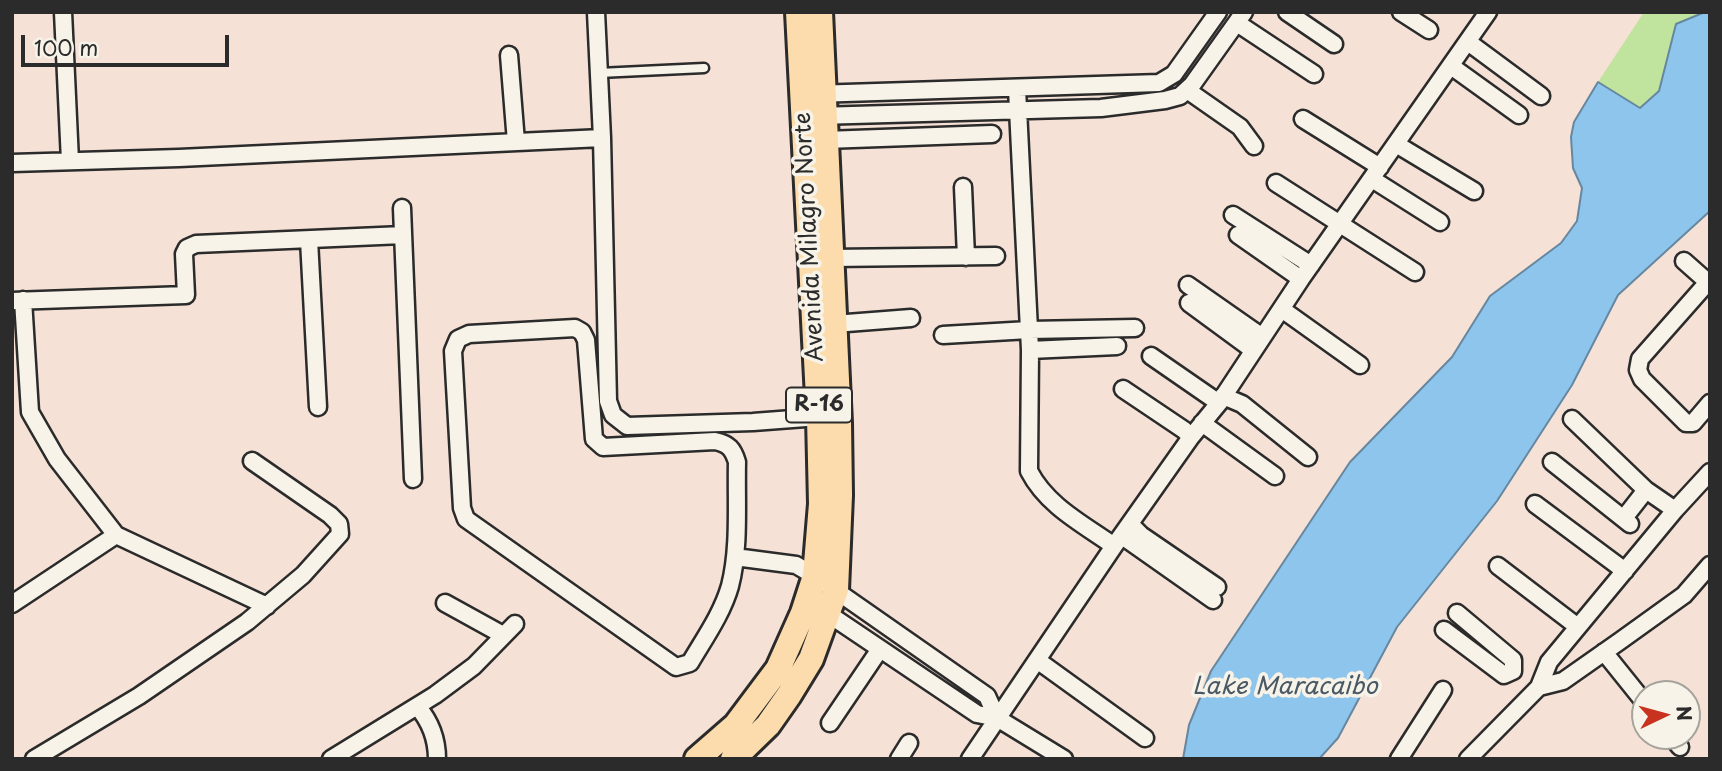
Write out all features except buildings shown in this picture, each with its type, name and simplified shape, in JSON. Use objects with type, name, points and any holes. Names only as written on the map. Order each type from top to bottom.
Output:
[{"type":"main road","name":"Avenida Milagro Norte","points":[[698,759],[736,725],[778,669],[817,596],[836,590],[840,495],[831,258],[816,112],[798,12]]},
{"type":"main road","name":"Avenida Milagro Norte","points":[[744,756],[789,695],[811,659],[821,504],[816,112],[820,12]]},
{"type":"street","points":[[63,12],[69,161]]},
{"type":"street","points":[[596,12],[602,138],[608,401],[613,415],[628,426],[820,417]]},
{"type":"street","points":[[816,112],[1017,89],[1159,83],[1174,74],[1218,12]]},
{"type":"street","points":[[1287,12],[1334,44]]},
{"type":"street","points":[[1401,12],[1429,30]]},
{"type":"street","points":[[970,759],[1122,535],[1221,399],[1257,343],[1283,310],[1301,279],[1489,12]]},
{"type":"street","points":[[816,112],[872,114],[1101,108],[1165,100],[1180,96],[1187,90],[1241,17],[1314,74]]},
{"type":"street","points":[[1468,42],[1541,96]]},
{"type":"street","points":[[509,55],[516,142]]},
{"type":"street","points":[[1451,66],[1519,115]]},
{"type":"street","points":[[1017,89],[1030,350],[1029,471],[1037,486],[1051,502],[1122,535],[1215,594]]},
{"type":"street","points":[[1187,90],[1240,127],[1254,146]]},
{"type":"street","points":[[816,112],[875,137],[992,134]]},
{"type":"street","points":[[872,114],[875,137]]},
{"type":"street","points":[[1303,119],[1440,222]]},
{"type":"street","points":[[12,163],[602,138]]},
{"type":"street","points":[[1396,144],[1474,191]]},
{"type":"street","points":[[1276,183],[1415,272]]},
{"type":"street","points":[[963,187],[966,257]]},
{"type":"street","points":[[402,208],[413,479]]},
{"type":"street","points":[[1233,215],[1311,265]]},
{"type":"street","points":[[1238,235],[1301,279]]},
{"type":"street","points":[[267,606],[116,535],[57,459],[30,412],[18,300],[186,295],[184,254],[187,248],[196,244],[403,236]]},
{"type":"street","points":[[309,240],[318,407]]},
{"type":"street","points":[[831,258],[996,256]]},
{"type":"street","points":[[1684,261],[1709,283],[1640,359],[1638,370],[1642,379],[1686,423],[1693,423],[1710,403]]},
{"type":"street","points":[[1188,285],[1257,343]]},
{"type":"street","points":[[1189,303],[1257,343]]},
{"type":"street","points":[[1283,310],[1360,365]]},
{"type":"street","points":[[834,324],[911,318]]},
{"type":"street","points":[[575,328],[582,332],[586,340],[594,439],[598,445],[603,447],[716,440],[726,443],[733,450],[737,462],[735,557],[729,587],[720,612],[690,663],[676,667],[466,519],[462,508],[453,351],[458,339],[469,334],[575,328]]},
{"type":"street","points":[[943,335],[1135,328]]},
{"type":"street","points":[[1030,350],[1117,346]]},
{"type":"street","points":[[1151,356],[1221,399],[1242,404],[1308,457]]},
{"type":"street","points":[[1124,389],[1191,437]]},
{"type":"street","points":[[1572,419],[1646,490],[1675,510]]},
{"type":"street","points":[[1202,423],[1275,475]]},
{"type":"street","points":[[34,759],[139,696],[247,622],[303,575],[340,534],[339,524],[330,515],[252,461]]},
{"type":"street","points":[[1552,462],[1627,521],[1646,490]]},
{"type":"street","points":[[1468,759],[1536,690],[1549,662],[1675,510],[1710,472]]},
{"type":"street","points":[[1535,504],[1625,571]]},
{"type":"street","points":[[12,604],[116,535]]},
{"type":"street","points":[[735,557],[796,565],[817,596],[880,649],[977,714],[997,718],[1064,759]]},
{"type":"street","points":[[1498,566],[1578,627]]},
{"type":"street","points":[[1536,690],[1563,681],[1684,595],[1708,572]]},
{"type":"street","points":[[836,590],[987,696],[997,718]]},
{"type":"street","points":[[331,759],[417,706],[474,666],[509,630],[445,603]]},
{"type":"street","points":[[1457,613],[1513,660],[1513,671]]},
{"type":"street","points":[[1444,631],[1504,675],[1513,671]]},
{"type":"street","points":[[830,723],[880,649]]},
{"type":"street","points":[[1604,652],[1631,686]]},
{"type":"street","points":[[1037,660],[1145,738]]},
{"type":"street","points":[[1513,671],[1536,690]]},
{"type":"street","points":[[1399,759],[1443,690]]},
{"type":"street","points":[[417,706],[426,718],[437,745],[437,759]]},
{"type":"street","points":[[899,759],[909,743]]},
{"type":"lane","points":[[599,73],[704,68]]},
{"type":"green space","points":[[1644,12],[1705,12],[1676,24],[1659,91],[1640,108],[1598,82]]},
{"type":"water","name":"Lake Maracaibo","points":[[1710,12],[1710,211],[1618,295],[1572,385],[1497,501],[1397,627],[1338,738],[1319,759],[1183,759],[1189,725],[1211,671],[1350,462],[1452,357],[1490,296],[1561,243],[1577,221],[1582,188],[1573,168],[1571,137],[1574,122],[1598,82],[1640,108],[1659,91],[1676,24]]}]
